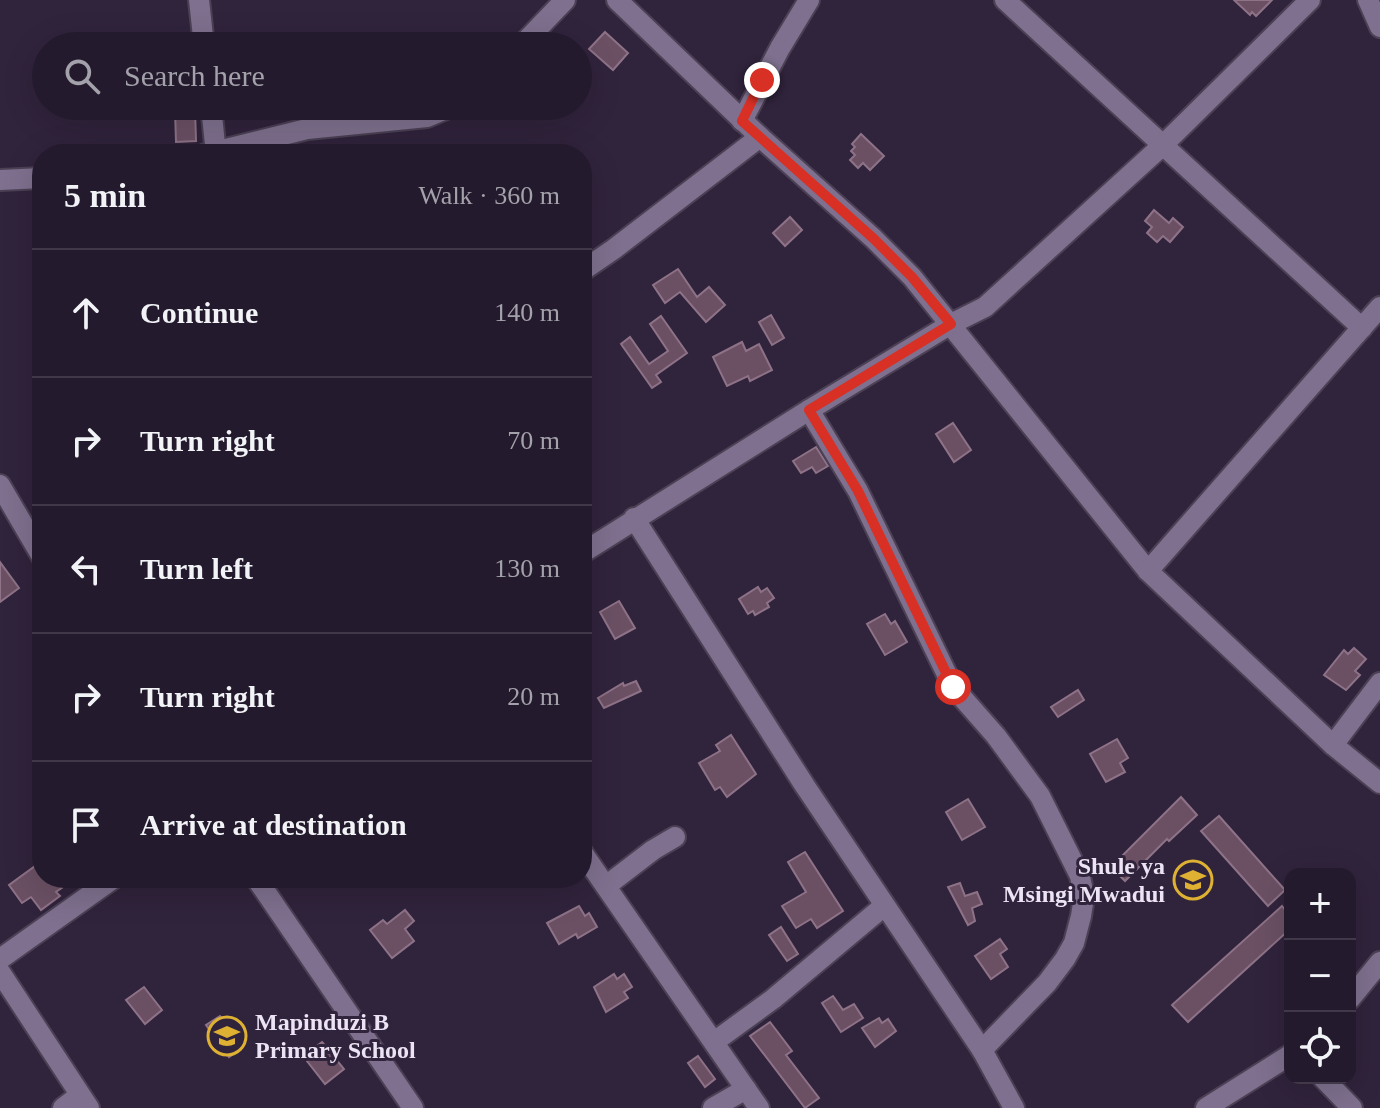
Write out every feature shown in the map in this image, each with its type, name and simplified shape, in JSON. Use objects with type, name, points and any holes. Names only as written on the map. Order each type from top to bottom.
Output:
[{"type":"street","points":[[199,0],[202,32]]},
{"type":"street","points":[[534,32],[565,0]]},
{"type":"street","points":[[617,0],[742,121],[912,277],[1148,571],[1333,745],[1380,783]]},
{"type":"street","points":[[742,121],[809,0]]},
{"type":"street","points":[[1005,0],[1362,328]]},
{"type":"street","points":[[592,546],[809,410],[951,324],[985,307],[1164,144],[1310,0]]},
{"type":"street","points":[[1368,0],[1380,27]]},
{"type":"street","points":[[212,120],[213,144]]},
{"type":"street","points":[[248,144],[307,129],[397,120]]},
{"type":"street","points":[[592,264],[760,137]]},
{"type":"street","points":[[0,180],[32,178]]},
{"type":"street","points":[[1148,571],[1380,307]]},
{"type":"street","points":[[809,410],[858,491],[953,687],[996,736],[1040,796],[1080,876],[1084,897],[1081,916],[1074,943],[1065,959],[1026,1006],[982,1050]]},
{"type":"street","points":[[0,485],[5,508],[32,544]]},
{"type":"street","points":[[634,518],[805,786],[982,1050],[1014,1108]]},
{"type":"street","points":[[1333,745],[1380,683]]},
{"type":"street","points":[[606,886],[675,837]]},
{"type":"street","points":[[592,866],[759,1108]]},
{"type":"street","points":[[0,959],[100,888]]},
{"type":"street","points":[[263,888],[413,1108]]},
{"type":"street","points":[[714,1042],[773,999],[884,906]]},
{"type":"street","points":[[1356,992],[1380,962]]},
{"type":"street","points":[[0,972],[85,1101],[63,1108]]},
{"type":"street","points":[[1206,1108],[1284,1059]]},
{"type":"street","points":[[1329,1084],[1352,1108]]},
{"type":"street","points":[[713,1108],[746,1089]]},
{"type":"building","points":[[1234,0],[1272,0],[1256,16],[1252,12],[1250,15]]},
{"type":"building","points":[[605,32],[628,53],[613,70],[592,52],[592,46]]},
{"type":"building","points":[[175,120],[195,120],[196,141],[176,142]]},
{"type":"building","points":[[861,134],[884,156],[870,170],[863,163],[858,168],[850,160],[855,155],[851,151],[855,147],[852,144]]},
{"type":"building","points":[[1154,210],[1169,223],[1173,218],[1183,227],[1170,242],[1163,236],[1157,242],[1147,233],[1152,227],[1145,221]]},
{"type":"building","points":[[790,217],[802,230],[785,246],[773,233]]},
{"type":"building","points":[[678,269],[697,297],[709,287],[725,305],[706,322],[680,292],[665,303],[653,285]]},
{"type":"building","points":[[771,315],[784,338],[772,345],[759,322]]},
{"type":"building","points":[[661,316],[687,353],[656,375],[661,382],[652,388],[621,344],[630,337],[649,364],[668,351],[650,324]]},
{"type":"building","points":[[742,342],[746,351],[759,344],[772,370],[750,381],[748,376],[727,386],[713,357]]},
{"type":"building","points":[[953,423],[971,450],[954,462],[936,434]]},
{"type":"building","points":[[816,447],[828,466],[816,473],[812,467],[801,473],[793,461]]},
{"type":"building","points":[[0,562],[19,588],[0,602]]},
{"type":"building","points":[[758,587],[761,592],[767,588],[774,598],[767,603],[769,607],[755,615],[753,611],[748,614],[739,599]]},
{"type":"building","points":[[619,601],[635,628],[615,639],[600,612]]},
{"type":"building","points":[[885,614],[891,624],[895,621],[907,642],[885,655],[867,624]]},
{"type":"building","points":[[1354,648],[1366,659],[1355,671],[1360,675],[1346,690],[1324,675],[1344,650],[1348,654]]},
{"type":"building","points":[[636,681],[641,691],[604,708],[598,698],[623,683],[624,686]]},
{"type":"building","points":[[1078,690],[1084,700],[1058,717],[1051,707]]},
{"type":"building","points":[[731,735],[756,774],[727,797],[720,787],[715,790],[699,763],[720,751],[716,745]]},
{"type":"building","points":[[1117,739],[1128,758],[1120,763],[1125,772],[1106,782],[1090,754]]},
{"type":"building","points":[[1181,797],[1197,815],[1169,841],[1167,839],[1125,881],[1111,867]]},
{"type":"building","points":[[968,799],[985,827],[962,840],[946,812]]},
{"type":"building","points":[[1219,816],[1284,891],[1268,906],[1201,831]]},
{"type":"building","points":[[805,852],[843,911],[817,928],[811,919],[796,928],[782,906],[806,892],[788,862]]},
{"type":"building","points":[[32,868],[32,888],[62,888],[56,892],[60,896],[41,910],[31,897],[22,903],[9,885]]},
{"type":"building","points":[[960,883],[965,896],[977,892],[982,904],[972,908],[975,921],[968,925],[948,887]]},
{"type":"building","points":[[579,906],[585,916],[589,913],[597,927],[559,944],[547,923]]},
{"type":"building","points":[[1282,906],[1284,934],[1188,1022],[1172,1005]]},
{"type":"building","points":[[405,910],[414,921],[405,929],[414,941],[392,958],[370,930],[383,920],[387,924]]},
{"type":"building","points":[[781,927],[798,954],[787,961],[769,935]]},
{"type":"building","points":[[1000,939],[1007,949],[1000,954],[1008,967],[991,979],[975,956]]},
{"type":"building","points":[[614,974],[617,979],[624,974],[632,987],[624,992],[628,998],[606,1012],[594,987]]},
{"type":"building","points":[[144,987],[162,1010],[145,1024],[126,1000]]},
{"type":"building","points":[[833,996],[843,1010],[854,1004],[863,1018],[841,1032],[822,1003]]},
{"type":"building","points":[[220,1016],[242,1048],[229,1057],[206,1025]]},
{"type":"building","points":[[879,1018],[882,1023],[888,1019],[896,1031],[875,1047],[862,1028]]},
{"type":"building","points":[[770,1022],[792,1051],[786,1055],[819,1098],[805,1108],[750,1036]]},
{"type":"building","points":[[322,1042],[344,1069],[325,1084],[303,1056]]},
{"type":"building","points":[[698,1056],[715,1079],[705,1087],[688,1063]]},
{"type":"place","name":"Shule ya Msingi Mwadui","points":[[1193,880]]},
{"type":"place","name":"Mapinduzi B Primary School","points":[[227,1036]]},
{"type":"route","points":[[762,80],[742,121],[873,238],[912,277],[951,324],[809,410],[858,491],[953,687]]}]
